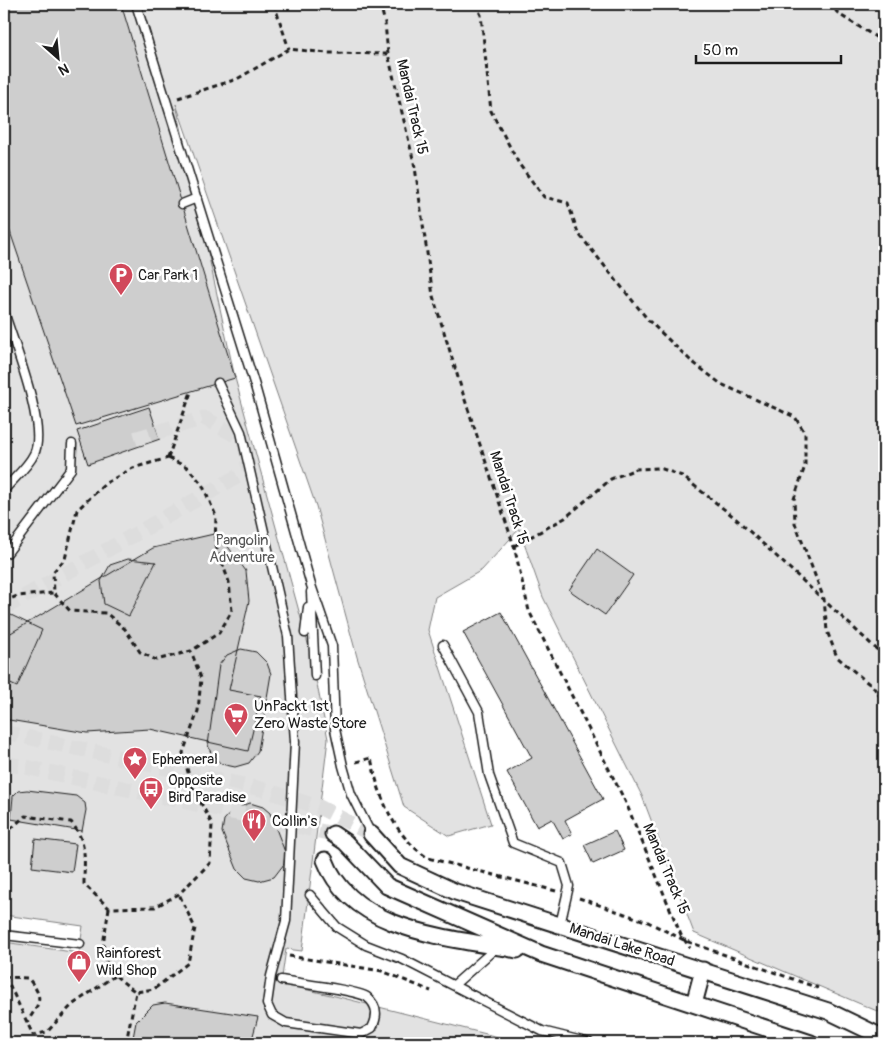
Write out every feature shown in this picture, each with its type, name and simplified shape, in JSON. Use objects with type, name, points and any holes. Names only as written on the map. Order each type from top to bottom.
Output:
[{"type":"street","points":[[333,834],[345,842],[387,886],[540,954],[811,1043]]},
{"type":"street","name":"Mandai Lake Road","points":[[371,834],[400,866],[456,892],[828,1011],[884,1038]]},
{"type":"street","points":[[325,860],[331,876],[352,900],[377,916],[422,932],[540,954]]},
{"type":"street","points":[[694,1004],[703,970]]},
{"type":"lane","points":[[136,4],[255,386],[311,585],[332,646],[335,729],[342,766],[351,794],[371,834]]},
{"type":"lane","points":[[182,204],[197,198]]},
{"type":"lane","points":[[4,312],[31,395],[37,425],[35,454],[4,490]]},
{"type":"lane","points":[[218,383],[241,432],[288,636],[295,742],[286,921],[271,976],[267,1004],[272,1015],[286,1023],[360,1034],[372,1028],[377,1018],[375,1007],[366,996],[281,980]]},
{"type":"lane","points":[[4,553],[7,553],[46,505],[71,469],[72,444]]},
{"type":"lane","points":[[305,633],[311,585]]},
{"type":"lane","points":[[311,585],[315,676]]},
{"type":"lane","points":[[443,645],[478,712],[489,775],[513,843],[562,863],[569,886],[560,925]]},
{"type":"lane","points":[[310,895],[337,927],[366,945],[402,958],[542,1031],[590,1043]]},
{"type":"lane","points":[[4,935],[80,944]]},
{"type":"lane","points":[[454,986],[498,946]]},
{"type":"path","points":[[274,4],[289,49]]},
{"type":"path","name":"Mandai Track 15","points":[[380,4],[385,23],[388,54],[415,167],[433,296],[464,397],[514,546],[529,610],[626,803],[686,942],[703,970]]},
{"type":"path","points":[[475,4],[481,14],[491,111],[519,164],[544,197],[568,203],[578,233],[649,321],[690,360],[721,384],[796,416],[805,433],[805,466],[794,499],[795,523],[824,599],[827,631],[838,657],[874,688],[884,702]]},
{"type":"path","points":[[829,4],[840,15],[884,42]]},
{"type":"path","points":[[174,99],[237,79],[289,49],[327,53],[388,54]]},
{"type":"path","points":[[168,458],[190,392]]},
{"type":"path","points":[[168,458],[187,467],[202,484],[216,516],[215,544],[229,582],[232,611],[220,633],[191,652],[156,660],[140,652],[125,629],[106,613],[70,611],[54,593],[53,572],[65,559],[77,510],[106,484],[126,472],[168,458]]},
{"type":"path","points":[[514,546],[565,518],[611,479],[636,469],[660,468],[682,476],[734,517],[884,656]]},
{"type":"path","points":[[4,602],[18,596],[54,593]]},
{"type":"path","points":[[4,835],[25,816],[71,822],[80,833],[84,844],[84,884],[108,908],[155,907],[179,894],[210,864],[212,824],[191,784],[183,753],[198,712],[201,678],[191,652]]},
{"type":"path","points":[[342,766],[371,758],[377,786],[394,824],[412,847],[428,858],[567,894],[648,922],[686,942],[824,991]]},
{"type":"path","points":[[108,908],[102,954],[114,976],[136,992],[154,989],[188,963],[195,928],[179,894]]},
{"type":"path","points":[[285,956],[382,971],[440,994]]},
{"type":"path","points":[[4,977],[33,1034],[47,1032],[72,1005],[114,976]]},
{"type":"path","points":[[4,977],[28,978],[39,992],[40,1004],[27,1022]]},
{"type":"path","points":[[126,1043],[136,992]]},
{"type":"green space","name":"Pangolin Adventure","points":[[4,4],[884,4],[884,1014],[694,933],[642,796],[543,597],[519,529],[482,570],[435,597],[428,630],[491,824],[449,836],[404,807],[357,657],[316,506],[176,104],[235,378],[311,655],[328,739],[302,951],[286,949],[281,984],[522,1043],[4,1043],[4,942],[79,953],[83,926],[4,915]]},
{"type":"building","name":"Car Park 1","points":[[4,4],[121,4],[235,378],[76,426],[4,214]]},
{"type":"building","points":[[149,407],[160,439],[88,464],[77,431]]},
{"type":"building","points":[[218,533],[246,571],[249,601],[229,690],[261,696],[248,751],[150,729],[87,733],[9,720],[4,717],[4,637],[153,548]]},
{"type":"building","points":[[597,549],[633,575],[605,615],[569,590]]},
{"type":"building","points":[[128,559],[156,562],[129,616],[104,604],[101,581],[110,565]]},
{"type":"building","points":[[501,612],[603,799],[565,820],[572,834],[563,839],[552,819],[537,827],[507,772],[532,758],[463,632]]},
{"type":"building","points":[[11,615],[42,630],[17,687],[4,681],[4,620]]},
{"type":"building","points":[[241,649],[256,652],[267,663],[271,674],[258,751],[249,763],[235,767],[221,764],[211,753],[208,745],[219,665],[227,655]]},
{"type":"building","points":[[27,790],[76,796],[85,803],[86,810],[82,831],[11,819],[13,796],[18,791]]},
{"type":"building","name":"Collin's","points":[[250,803],[263,807],[270,813],[285,852],[284,864],[274,877],[259,881],[246,878],[237,869],[222,832],[224,820],[234,809]]},
{"type":"building","points":[[615,831],[624,850],[593,864],[584,845]]},
{"type":"building","points":[[35,839],[76,844],[72,872],[32,867]]},
{"type":"building","points":[[165,1003],[258,1017],[251,1043],[132,1043],[136,1022],[153,1005]]},
{"type":"waterway","points":[[4,737],[8,712]]},
{"type":"tunnel","points":[[4,608],[249,470],[244,440],[204,418],[131,440]]},
{"type":"tunnel","points":[[4,732],[261,789],[319,807],[371,834]]},
{"type":"tunnel","points":[[4,764],[21,766],[333,834]]},
{"type":"place","name":"Car Park 1","points":[[121,296]]},
{"type":"place","name":"UnPackt 1st Zero Waste Store","points":[[236,736]]},
{"type":"place","name":"Ephemeral","points":[[135,780]]},
{"type":"place","name":"Opposite Bird Paradise","points":[[151,810]]},
{"type":"place","name":"Collin's","points":[[254,842]]},
{"type":"place","name":"Rainforest Wild Shop","points":[[79,983]]}]
